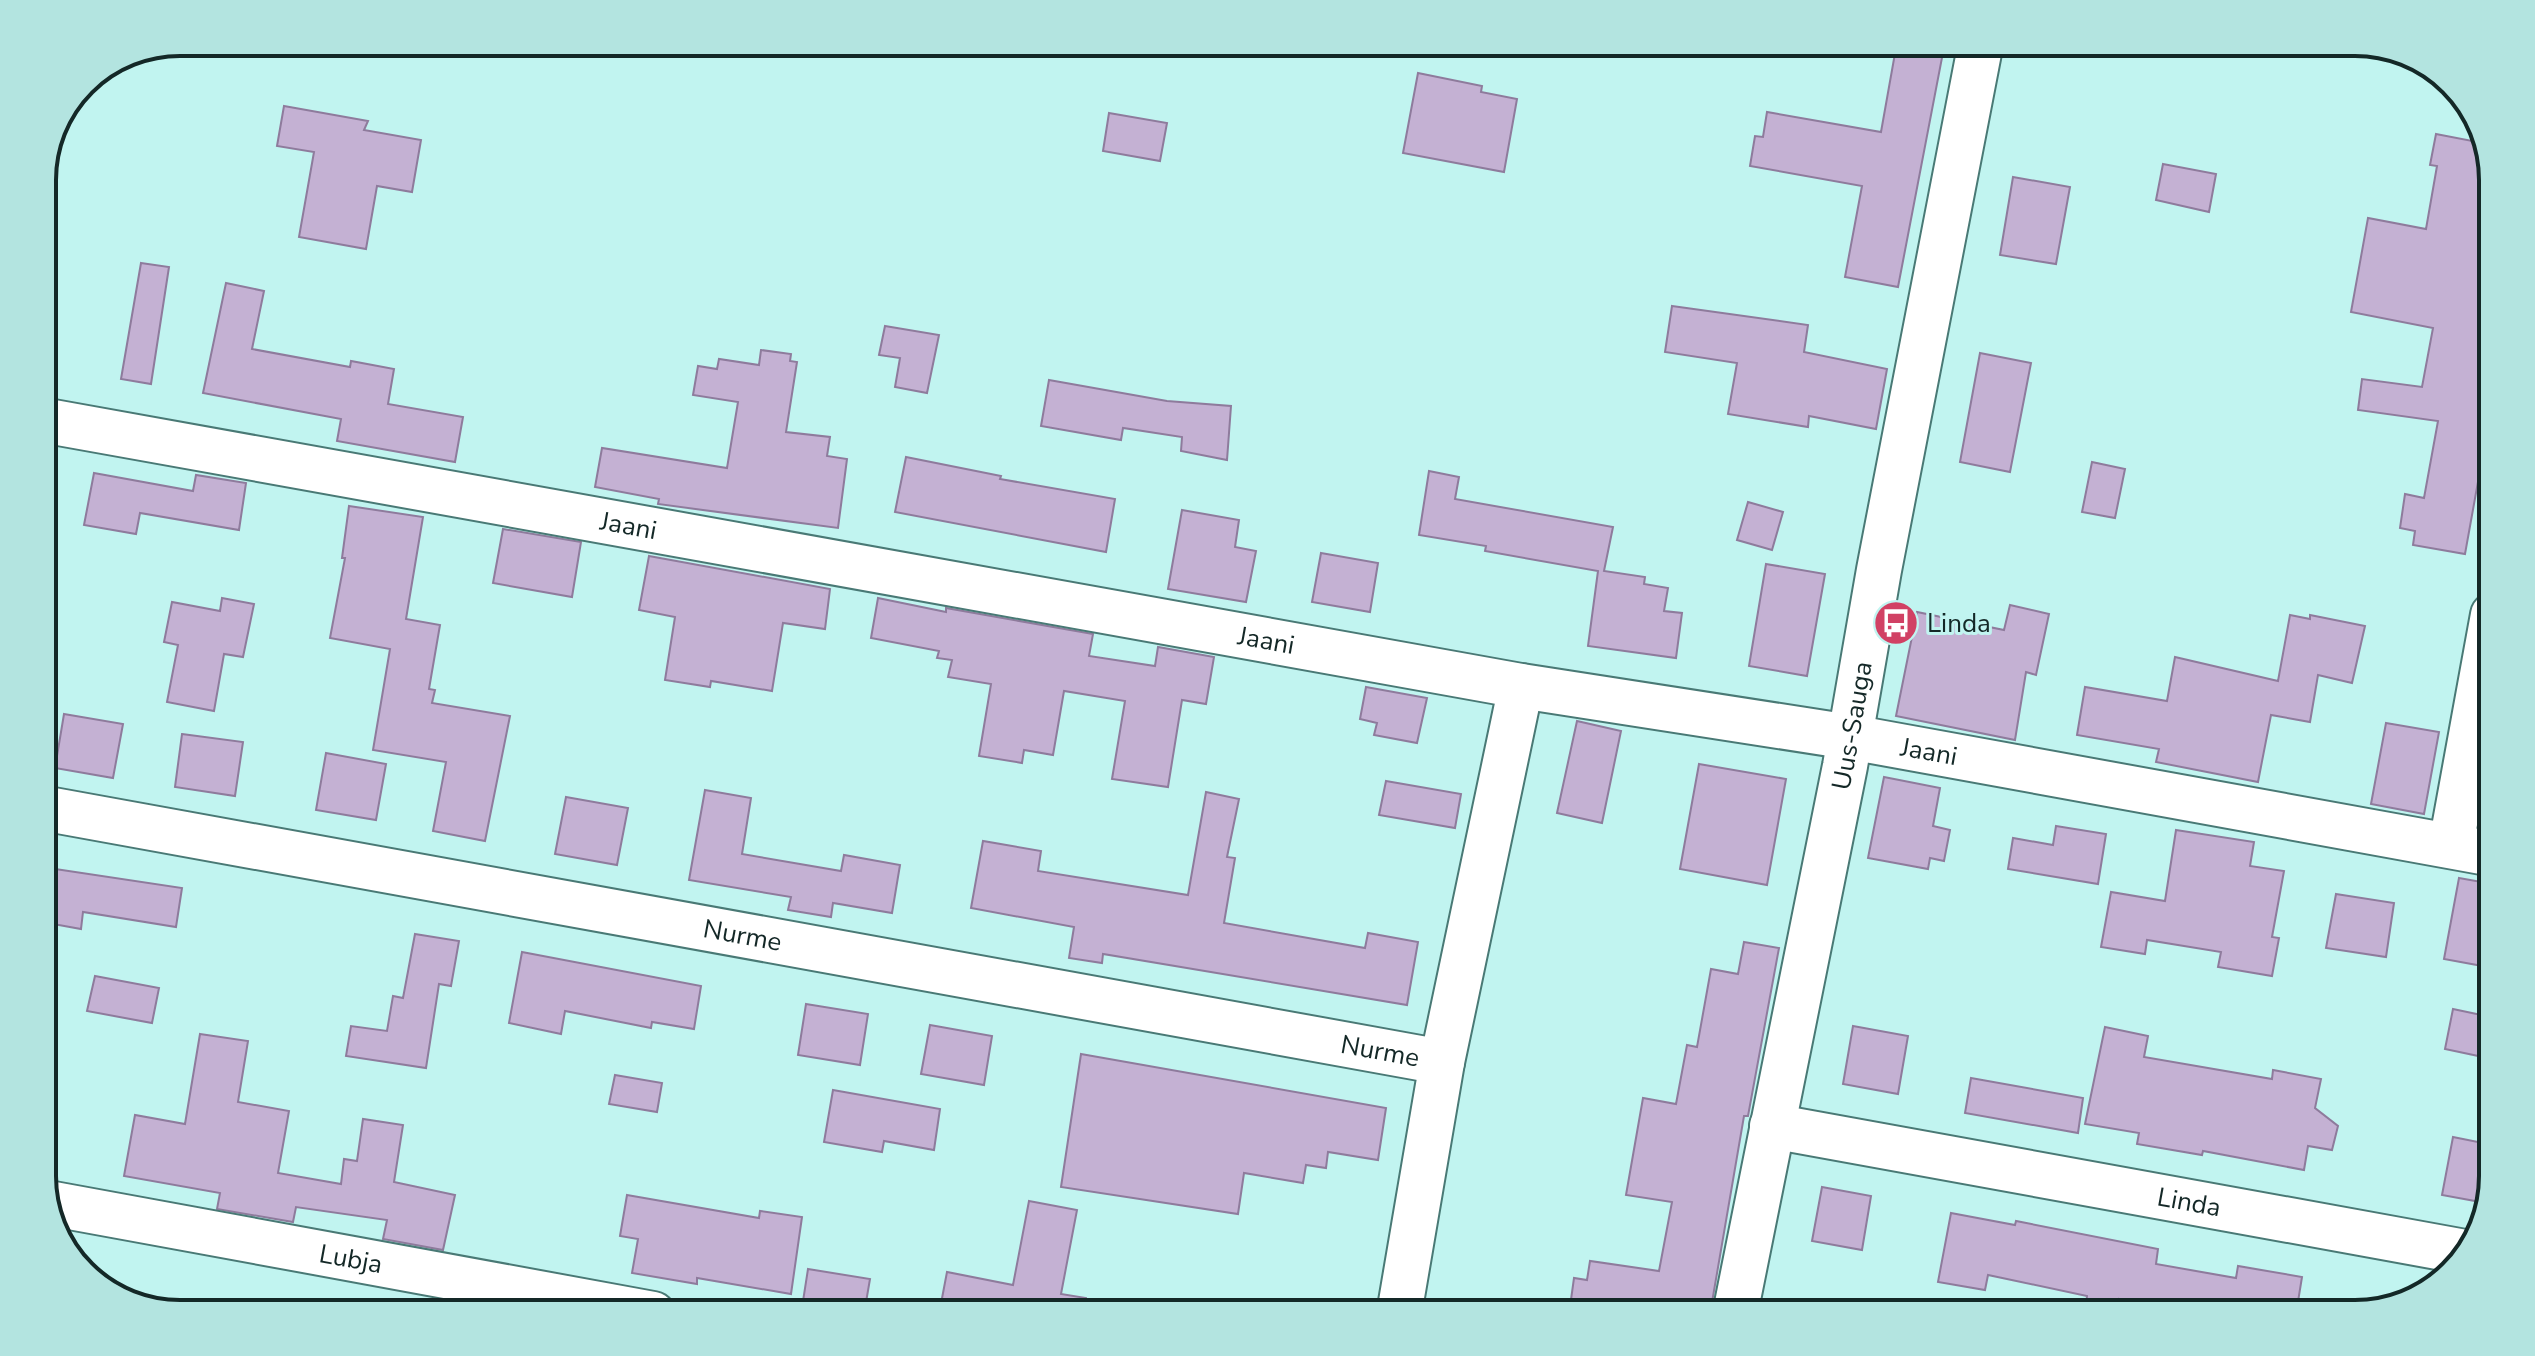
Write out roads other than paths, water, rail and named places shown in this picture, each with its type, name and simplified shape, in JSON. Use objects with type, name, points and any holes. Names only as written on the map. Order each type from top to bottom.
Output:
[{"type":"street","name":"Uus-Sauga","points":[[1738,1300],[1850,737],[1879,570],[1978,56]]},
{"type":"street","name":"Jaani","points":[[56,423],[1521,686],[1850,737],[2479,851]]},
{"type":"street","points":[[1401,1300],[1442,1062],[1521,686]]},
{"type":"street","points":[[2451,845],[2479,692]]},
{"type":"street","name":"Nurme","points":[[56,811],[1442,1062]]},
{"type":"street","name":"Linda","points":[[1772,1126],[2454,1250]]},
{"type":"street","name":"Lubja","points":[[60,1205],[515,1300]]},
{"type":"place","name":"Linda","points":[[1896,623]]}]
